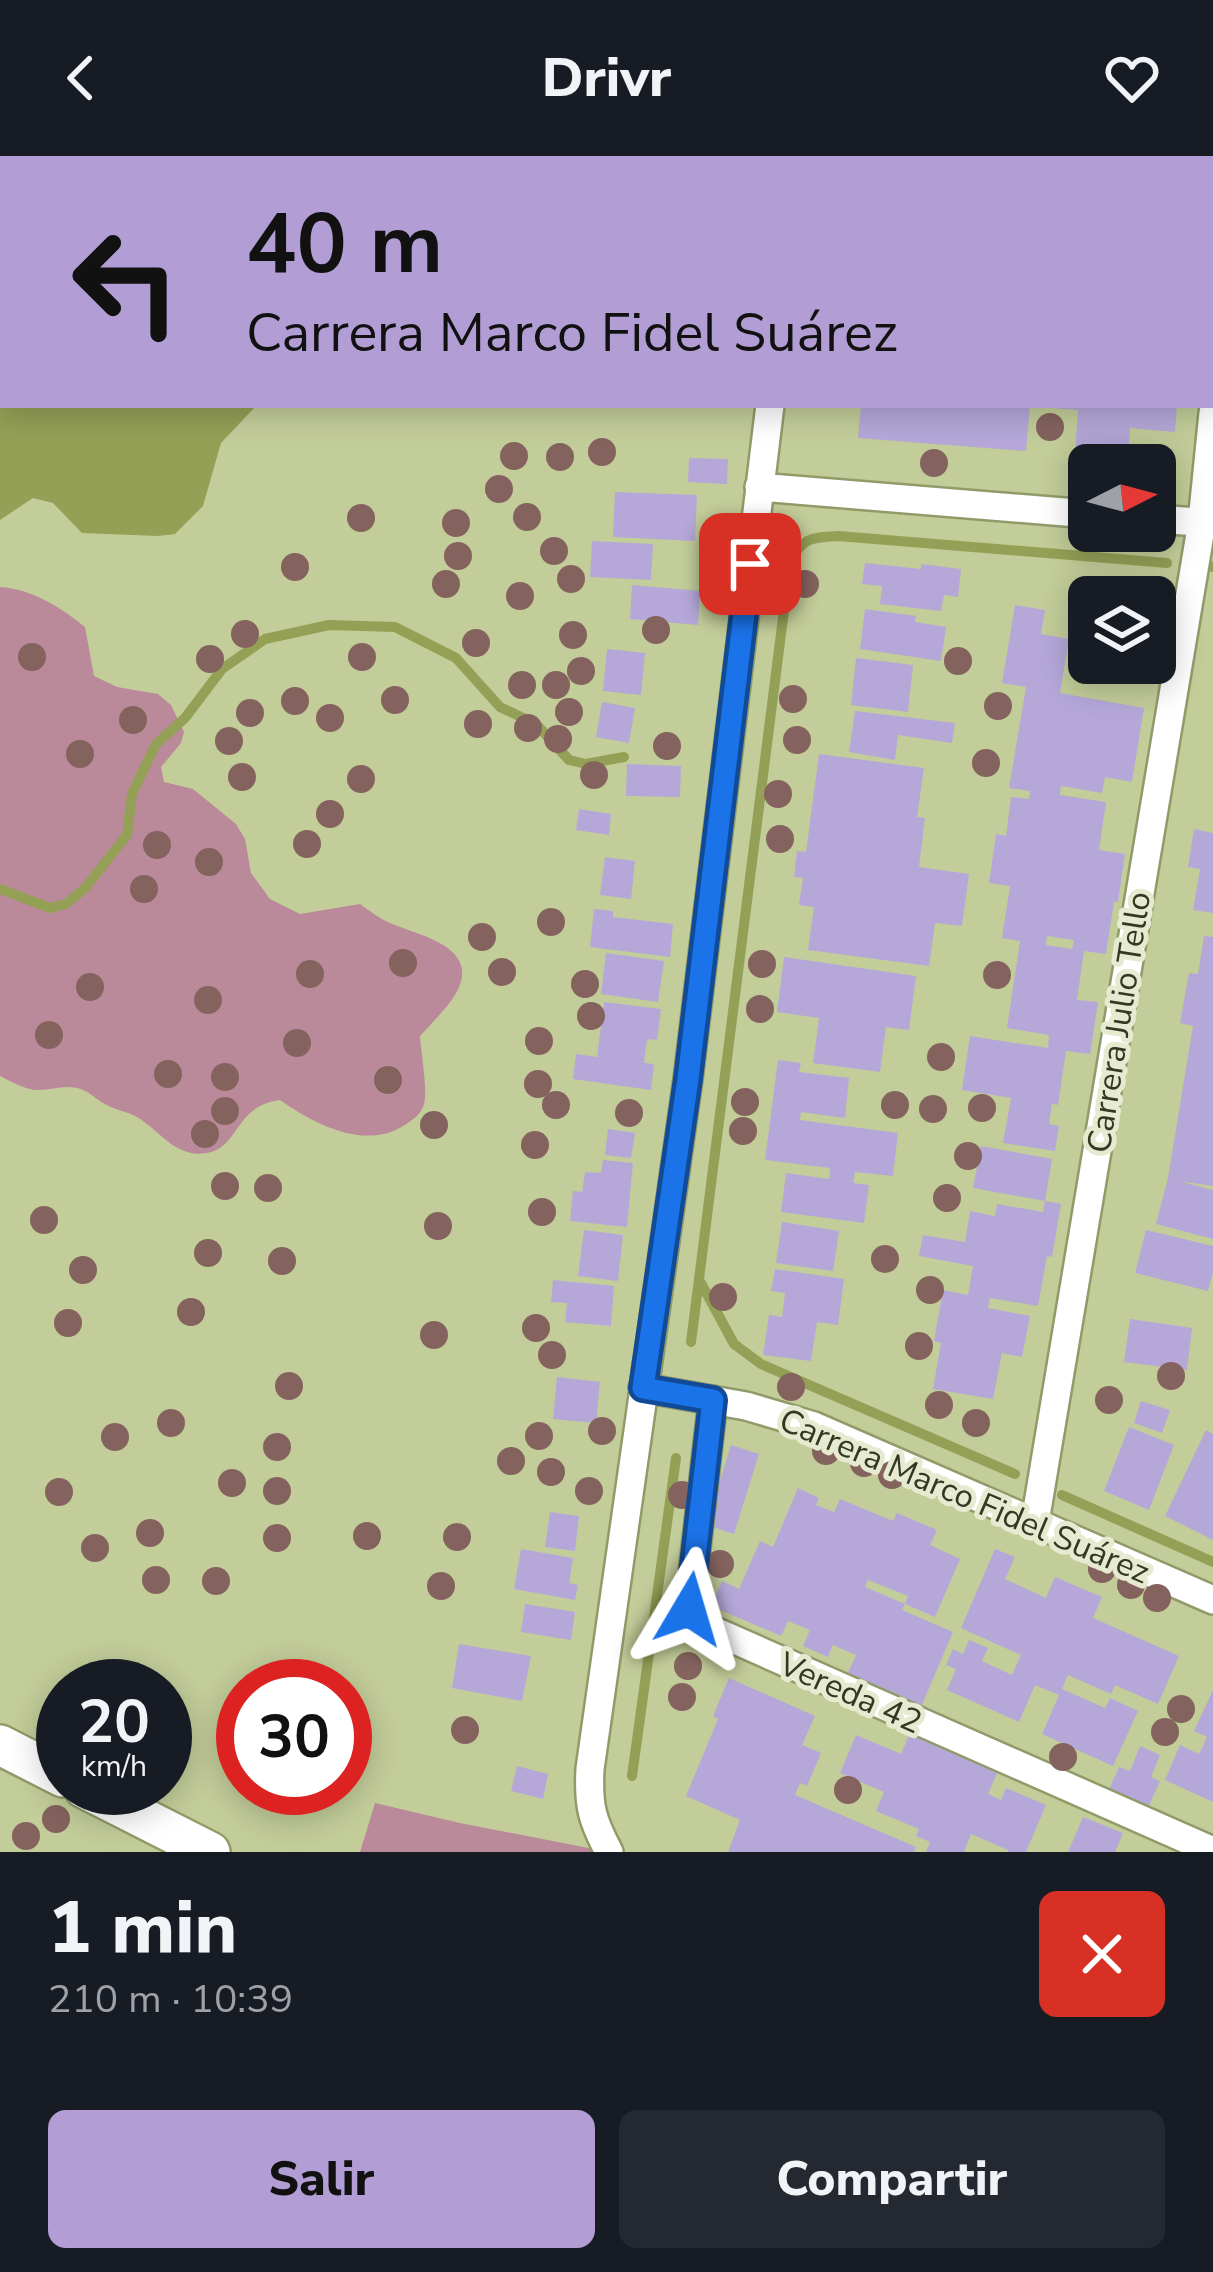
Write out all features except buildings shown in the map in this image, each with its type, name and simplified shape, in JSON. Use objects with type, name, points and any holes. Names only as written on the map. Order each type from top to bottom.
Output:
[{"type":"main road","points":[[0,1745],[36,1764]]},
{"type":"main road","points":[[137,1815],[210,1852]]},
{"type":"street","points":[[608,1851],[588,1801],[590,1769],[688,1079],[770,408]]},
{"type":"street","name":"Carrera Julio Tello","points":[[1035,1522],[1207,523],[1213,412]]},
{"type":"street","points":[[759,487],[1068,512]]},
{"type":"street","points":[[1176,521],[1207,523]]},
{"type":"street","name":"Carrera Marco Fidel Suárez","points":[[643,1388],[746,1406],[814,1426],[1213,1600]]},
{"type":"street","name":"Vereda 42","points":[[713,1400],[689,1609],[692,1618],[1213,1851]]},
{"type":"shaded area","points":[[0,408],[254,408],[221,443],[203,506],[175,534],[82,533],[53,503],[33,498],[0,520]]},
{"type":"shaded area","points":[[0,587],[45,600],[85,627],[94,676],[117,687],[158,694],[171,705],[184,732],[161,767],[164,782],[193,789],[236,824],[245,839],[251,873],[270,899],[300,914],[360,904],[388,922],[436,941],[458,958],[460,984],[420,1036],[425,1098],[414,1119],[390,1132],[357,1135],[308,1118],[280,1100],[254,1110],[218,1149],[195,1154],[83,1090],[31,1089],[0,1076]]},
{"type":"shaded area","points":[[375,1803],[609,1852],[360,1852]]},
{"type":"waterway","points":[[691,1342],[794,554],[808,540],[838,536],[1167,563]]},
{"type":"waterway","points":[[0,889],[50,908],[66,904],[85,888],[127,835],[132,794],[156,744],[185,718],[222,669],[265,639],[329,625],[395,627],[456,658],[500,707],[536,724],[569,760],[586,764],[624,757]]},
{"type":"waterway","points":[[701,1283],[734,1344],[761,1364],[1015,1474]]},
{"type":"waterway","points":[[632,1776],[676,1458]]},
{"type":"waterway","points":[[1062,1495],[1213,1562]]},
{"type":"route","points":[[689,1609],[713,1400],[643,1388],[688,1079],[750,564]]}]
